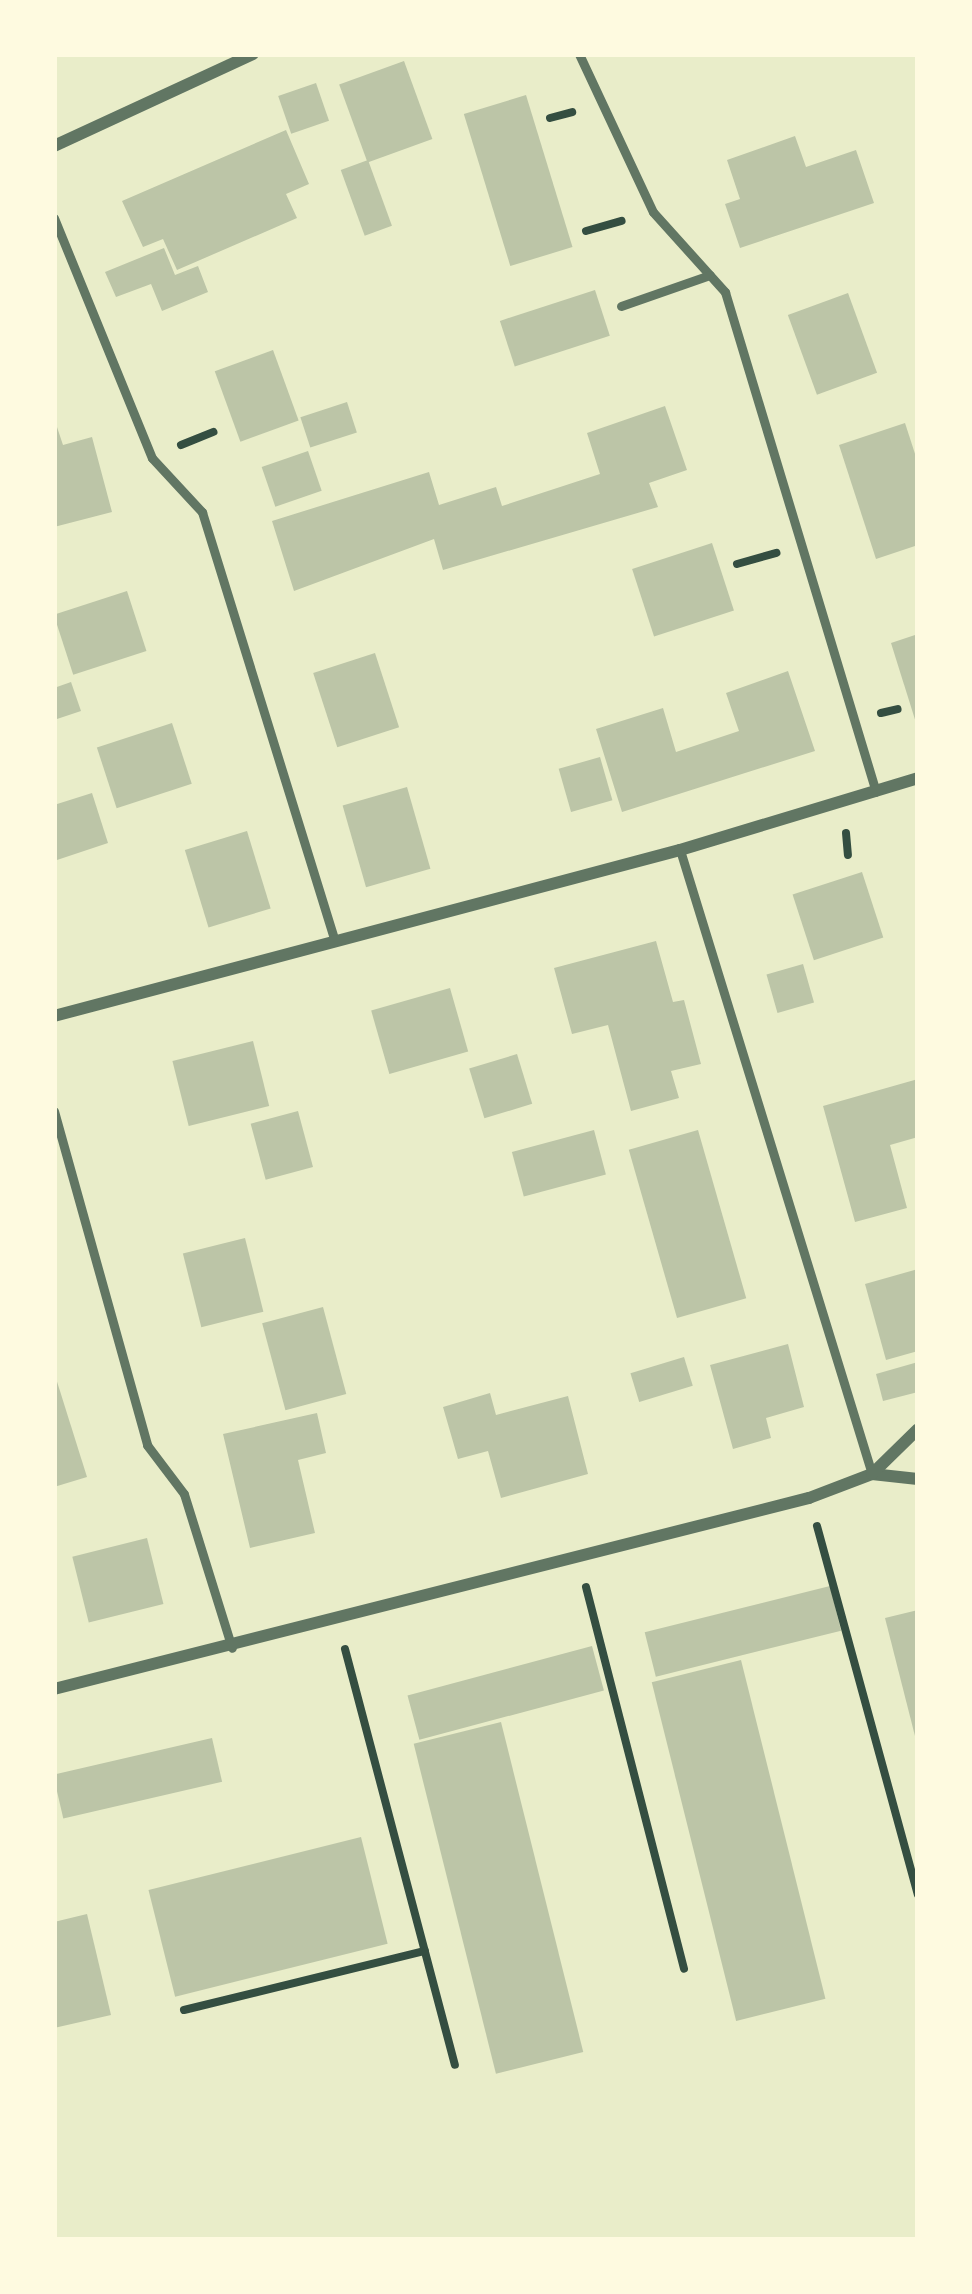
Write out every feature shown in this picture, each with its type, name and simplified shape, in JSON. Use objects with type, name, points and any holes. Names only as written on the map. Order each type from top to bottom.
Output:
[{"type":"street","points":[[54,146],[253,54]]},
{"type":"street","points":[[54,1016],[680,850],[918,778]]},
{"type":"street","points":[[54,1690],[338,1624],[809,1498],[872,1474],[918,1429]]},
{"type":"street","points":[[872,1474],[918,1479]]},
{"type":"lane","points":[[579,54],[652,212],[724,292],[807,545],[876,792]]},
{"type":"lane","points":[[54,218],[152,458],[202,512],[335,942]]},
{"type":"lane","points":[[621,306],[710,275]]},
{"type":"lane","points":[[680,850],[872,1474]]},
{"type":"lane","points":[[54,1111],[147,1445],[184,1494],[232,1648]]},
{"type":"path","points":[[809,1498],[918,1894]]},
{"type":"path","points":[[580,1561],[684,1969]]},
{"type":"path","points":[[338,1624],[455,2065]]},
{"type":"path","points":[[184,2010],[425,1951]]},
{"type":"building","points":[[404,61],[432,139],[368,163],[339,85]]},
{"type":"building","points":[[316,83],[329,121],[291,134],[278,96]]},
{"type":"building","points":[[526,95],[572,247],[510,266],[464,114]]},
{"type":"building","points":[[286,130],[309,184],[286,194],[297,218],[177,270],[163,239],[143,247],[122,201]]},
{"type":"building","points":[[795,136],[806,167],[856,150],[874,203],[740,248],[725,204],[740,199],[727,160]]},
{"type":"building","points":[[368,160],[392,226],[365,236],[341,170]]},
{"type":"building","points":[[164,248],[175,275],[198,266],[208,292],[162,311],[151,284],[116,297],[105,272]]},
{"type":"building","points":[[595,290],[610,336],[515,367],[500,321]]},
{"type":"building","points":[[848,293],[877,373],[817,395],[788,315]]},
{"type":"building","points":[[273,350],[299,420],[240,442],[215,371]]},
{"type":"building","points":[[347,402],[357,432],[310,448],[300,417]]},
{"type":"building","points":[[665,406],[687,470],[649,483],[658,507],[443,570],[434,539],[294,591],[272,521],[429,472],[439,505],[496,487],[502,506],[600,474],[587,433]]},
{"type":"building","points":[[54,418],[63,445],[92,437],[112,512],[54,527]]},
{"type":"building","points":[[905,423],[918,463],[918,545],[876,559],[839,445]]},
{"type":"building","points":[[308,451],[322,491],[275,507],[262,467]]},
{"type":"building","points":[[712,543],[734,611],[654,636],[632,569]]},
{"type":"building","points":[[127,591],[146,651],[73,675],[54,615]]},
{"type":"building","points":[[918,634],[918,726],[917,726],[891,643]]},
{"type":"building","points":[[375,653],[399,727],[337,747],[313,673]]},
{"type":"building","points":[[788,671],[815,751],[622,812],[596,729],[663,708],[676,752],[739,731],[726,693]]},
{"type":"building","points":[[71,682],[81,711],[54,720],[54,688]]},
{"type":"building","points":[[172,723],[192,784],[117,808],[97,747]]},
{"type":"building","points":[[600,757],[612,800],[571,812],[559,769]]},
{"type":"building","points":[[407,787],[430,869],[366,887],[343,805]]},
{"type":"building","points":[[92,793],[108,843],[54,861],[54,805]]},
{"type":"building","points":[[247,831],[271,908],[209,927],[185,850]]},
{"type":"building","points":[[862,872],[883,938],[814,960],[793,895]]},
{"type":"building","points":[[656,941],[673,1002],[684,1000],[701,1064],[671,1071],[679,1098],[631,1111],[608,1025],[572,1034],[554,968]]},
{"type":"building","points":[[803,964],[814,1002],[777,1013],[766,974]]},
{"type":"building","points":[[450,988],[468,1051],[389,1074],[371,1011]]},
{"type":"building","points":[[253,1041],[269,1106],[189,1126],[172,1061]]},
{"type":"building","points":[[517,1054],[532,1104],[484,1118],[469,1069]]},
{"type":"building","points":[[918,1079],[918,1137],[890,1145],[907,1208],[855,1222],[823,1106]]},
{"type":"building","points":[[298,1111],[313,1167],[266,1180],[251,1124]]},
{"type":"building","points":[[594,1130],[606,1174],[524,1196],[512,1152]]},
{"type":"building","points":[[698,1130],[746,1298],[677,1318],[629,1150]]},
{"type":"building","points":[[245,1238],[263,1312],[201,1327],[183,1253]]},
{"type":"building","points":[[918,1269],[918,1351],[886,1360],[865,1284]]},
{"type":"building","points":[[323,1307],[346,1394],[285,1410],[262,1323]]},
{"type":"building","points":[[788,1344],[804,1407],[766,1418],[771,1438],[733,1449],[710,1365]]},
{"type":"building","points":[[684,1357],[693,1386],[639,1402],[630,1373]]},
{"type":"building","points":[[918,1362],[918,1392],[883,1401],[876,1374]]},
{"type":"building","points":[[54,1372],[87,1477],[54,1487]]},
{"type":"building","points":[[490,1393],[496,1415],[568,1396],[588,1474],[501,1498],[488,1451],[458,1459],[443,1407]]},
{"type":"building","points":[[317,1413],[326,1453],[298,1460],[315,1533],[250,1548],[223,1434]]},
{"type":"building","points":[[147,1538],[163,1604],[89,1623],[72,1557]]},
{"type":"building","points":[[830,1586],[841,1631],[656,1677],[645,1632]]},
{"type":"building","points":[[918,1610],[918,1740],[916,1740],[885,1618]]},
{"type":"building","points":[[592,1646],[604,1690],[419,1740],[408,1695]]},
{"type":"building","points":[[741,1660],[825,1999],[736,2021],[652,1682]]},
{"type":"building","points":[[501,1722],[583,2052],[496,2074],[414,1744]]},
{"type":"building","points":[[212,1738],[222,1782],[63,1819],[54,1774]]},
{"type":"building","points":[[361,1837],[388,1944],[175,1997],[149,1890]]},
{"type":"building","points":[[87,1914],[111,2015],[54,2028],[54,1922]]}]
